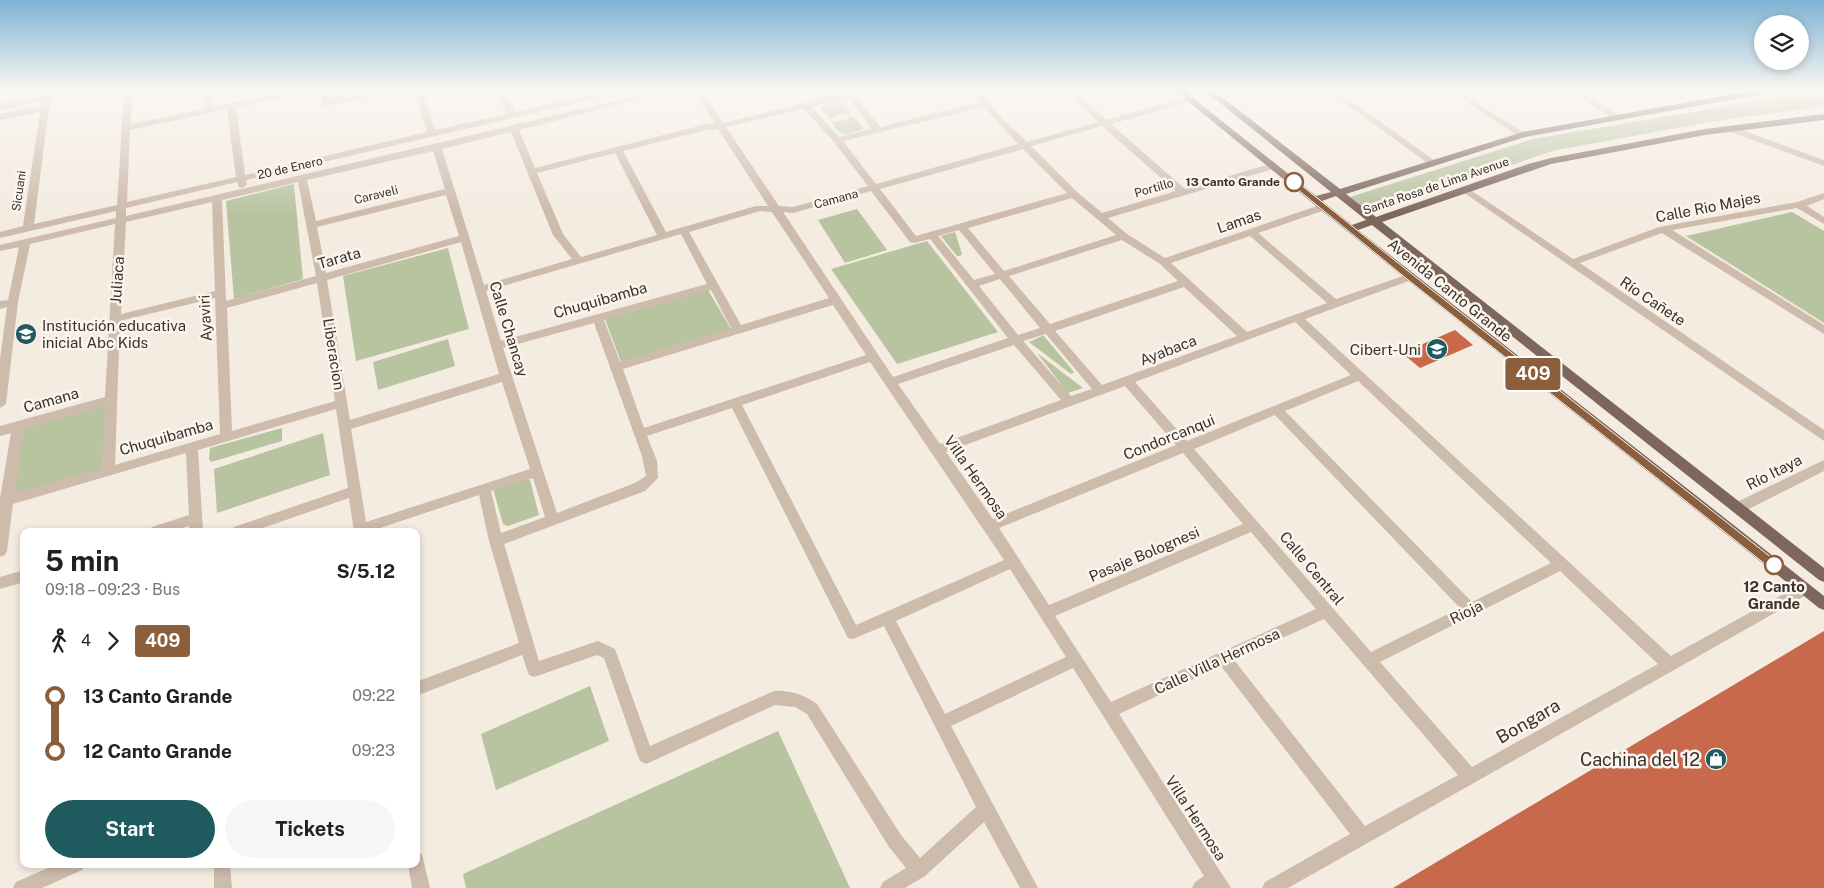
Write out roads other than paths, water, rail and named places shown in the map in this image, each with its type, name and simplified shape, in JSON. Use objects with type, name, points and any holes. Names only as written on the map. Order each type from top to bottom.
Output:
[{"type":"main road","name":"Avenida Canto Grande","points":[[1231,131],[1410,277],[1824,604]]},
{"type":"main road","name":"Avenida Canto Grande","points":[[1260,131],[1824,576]]},
{"type":"main road","name":"Santa Rosa de Lima Avenue","points":[[1319,203],[1338,193],[1523,135],[1541,131]]},
{"type":"main road","name":"Santa Rosa de Lima Avenue","points":[[1351,229],[1531,166],[1711,131]]},
{"type":"street","name":"Sicuani","points":[[28,229],[41,131]]},
{"type":"street","name":"Juliaca","points":[[108,471],[126,131]]},
{"type":"street","points":[[234,131],[243,192]]},
{"type":"street","name":"20 de Enero","points":[[0,235],[443,131]]},
{"type":"street","name":"20 de Enero","points":[[0,248],[500,131]]},
{"type":"street","points":[[515,131],[558,235],[579,261]]},
{"type":"street","points":[[531,172],[692,131]]},
{"type":"street","name":"Villa Hermosa","points":[[725,131],[873,357],[990,526],[1219,884]]},
{"type":"street","points":[[829,131],[914,240],[1074,194]]},
{"type":"street","points":[[837,140],[876,131]]},
{"type":"street","points":[[1012,131],[1099,217],[1122,236],[1164,262],[1246,337]]},
{"type":"street","name":"Camana","points":[[480,289],[760,208],[793,210],[1078,131]]},
{"type":"street","points":[[1114,131],[1184,192]]},
{"type":"street","points":[[1389,131],[1433,163]]},
{"type":"street","points":[[1517,131],[1523,135]]},
{"type":"street","points":[[1740,131],[1824,163]]},
{"type":"street","name":"Calle Chancay","points":[[437,147],[506,376],[553,520]]},
{"type":"street","points":[[618,150],[663,236]]},
{"type":"street","name":"Portillo","points":[[1099,217],[1273,166]]},
{"type":"street","name":"Liberacion","points":[[302,178],[322,279],[361,528]]},
{"type":"street","name":"Río Cañete","points":[[1466,190],[1824,436]]},
{"type":"street","name":"Caraveli","points":[[310,226],[450,191]]},
{"type":"street","name":"Calle Rio Majes","points":[[1571,263],[1663,229],[1799,205],[1824,196]]},
{"type":"street","name":"Ayaviri","points":[[217,198],[226,436]]},
{"type":"street","name":"Lamas","points":[[1164,262],[1251,232],[1319,203]]},
{"type":"street","points":[[1799,205],[1824,221]]},
{"type":"street","points":[[961,226],[1100,391]]},
{"type":"street","points":[[1663,229],[1824,330]]},
{"type":"street","points":[[684,231],[712,286],[738,330]]},
{"type":"street","points":[[1251,232],[1335,304]]},
{"type":"street","points":[[932,235],[1015,339],[1069,402]]},
{"type":"street","points":[[971,285],[1122,236]]},
{"type":"street","name":"Tarata","points":[[221,306],[464,238]]},
{"type":"street","points":[[0,404],[2,368],[25,242]]},
{"type":"street","name":"Ayabaca","points":[[938,450],[1296,317],[1410,277]]},
{"type":"street","points":[[890,382],[1187,282]]},
{"type":"street","name":"Chuquibamba","points":[[498,346],[712,286]]},
{"type":"street","points":[[115,319],[220,293]]},
{"type":"street","points":[[617,367],[836,300]]},
{"type":"street","points":[[0,305],[13,302]]},
{"type":"street","points":[[496,542],[640,487],[652,478],[653,471],[617,367],[597,317]]},
{"type":"street","points":[[1296,317],[1669,664]]},
{"type":"street","points":[[640,434],[736,404],[873,357]]},
{"type":"street","points":[[346,426],[506,376]]},
{"type":"street","name":"Condorcanqui","points":[[990,526],[1360,376]]},
{"type":"street","name":"Calle Central","points":[[1128,381],[1470,777]]},
{"type":"street","name":"Camana","points":[[0,431],[111,400]]},
{"type":"street","name":"Chuquibamba","points":[[4,502],[342,403]]},
{"type":"street","points":[[736,404],[853,633],[1013,562]]},
{"type":"street","points":[[1277,410],[1471,610]]},
{"type":"street","points":[[0,550],[4,502],[18,426]]},
{"type":"street","points":[[174,528],[196,524],[192,446]]},
{"type":"street","name":"Río Itaya","points":[[1738,508],[1824,465]]},
{"type":"street","points":[[367,528],[538,471]]},
{"type":"street","points":[[484,488],[496,542],[534,670],[585,650],[598,648],[610,654],[646,756],[774,698],[788,697],[801,700],[812,709],[895,841],[919,870]]},
{"type":"street","points":[[248,528],[355,491]]},
{"type":"street","name":"Pasaje Bolognesi","points":[[1046,613],[1254,525]]},
{"type":"street","name":"Rioja","points":[[1369,660],[1562,564]]},
{"type":"street","points":[[0,583],[20,577]]},
{"type":"street","name":"Bongara","points":[[1271,888],[1669,664],[1805,590]]},
{"type":"street","name":"Calle Villa Hermosa","points":[[1108,711],[1326,611]]},
{"type":"street","points":[[887,618],[1029,888]]},
{"type":"street","points":[[420,687],[526,647]]},
{"type":"street","points":[[1223,658],[1363,837]]},
{"type":"street","points":[[941,723],[1075,660]]},
{"type":"street","points":[[890,888],[919,870],[986,809]]},
{"type":"street","points":[[22,888],[46,871],[59,868]]},
{"type":"street","points":[[222,868],[223,888]]},
{"type":"street","points":[[417,868],[421,888]]},
{"type":"street","points":[[1201,888],[1219,884]]},
{"type":"place","name":"13 Canto Grande","points":[[1294,182]]},
{"type":"place","name":"Institución educativa inicial Abc Kids","points":[[26,334]]},
{"type":"place","name":"Cibert-Uni","points":[[1437,349]]},
{"type":"place","name":"12 Canto Grande","points":[[1774,565]]},
{"type":"place","name":"Cachina del 12","points":[[1716,759]]}]
